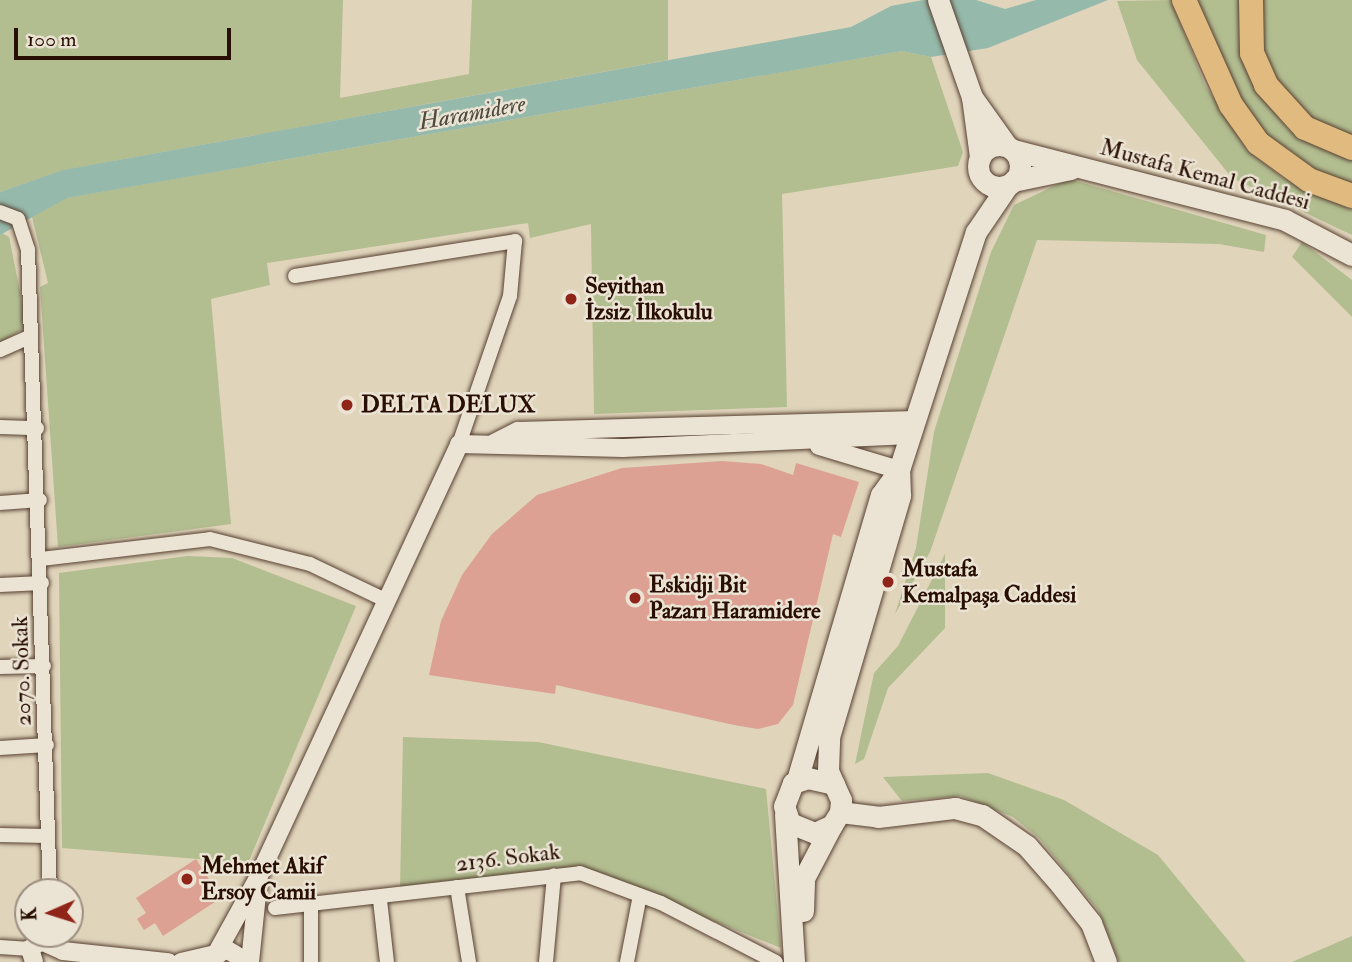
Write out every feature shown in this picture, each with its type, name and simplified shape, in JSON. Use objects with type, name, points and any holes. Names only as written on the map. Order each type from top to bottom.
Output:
[{"type":"highway","points":[[1184,0],[1231,106],[1258,143],[1299,174],[1352,196]]},
{"type":"highway","points":[[1251,0],[1251,44],[1266,85],[1305,128],[1352,148]]},
{"type":"main road","points":[[794,962],[786,792],[797,780],[881,495],[899,470],[976,232],[980,165],[972,97],[939,0]]},
{"type":"main road","points":[[972,97],[1010,148],[1020,169],[976,232]]},
{"type":"main road","points":[[980,165],[989,148],[1010,148]]},
{"type":"main road","name":"Mustafa Kemal Caddesi","points":[[1010,148],[1080,169],[1285,220],[1352,255]]},
{"type":"main road","points":[[980,165],[994,186],[1011,183]]},
{"type":"main road","name":"Mustafa Kemal Caddesi","points":[[1011,183],[1080,169]]},
{"type":"main road","points":[[807,962],[804,878],[836,819],[834,784],[826,757],[900,495],[899,470]]},
{"type":"main road","points":[[797,780],[817,778],[834,784]]},
{"type":"main road","points":[[785,814],[805,832],[836,819],[955,808],[982,815],[1027,846],[1060,884],[1091,923],[1106,962]]},
{"type":"street","name":"2070. Sokak","points":[[0,212],[18,219],[25,231],[40,500],[47,843]]},
{"type":"street","points":[[212,956],[258,878],[459,444],[510,296],[515,241],[295,276]]},
{"type":"street","points":[[0,351],[29,337]]},
{"type":"street","points":[[0,427],[37,428]]},
{"type":"street","points":[[459,444],[494,443],[519,450],[808,443],[914,427]]},
{"type":"street","points":[[494,443],[519,432],[914,427]]},
{"type":"street","points":[[808,443],[899,470]]},
{"type":"street","points":[[0,503],[40,500]]},
{"type":"street","points":[[41,559],[210,539],[310,564],[385,600]]},
{"type":"street","points":[[0,585],[42,583]]},
{"type":"street","points":[[0,667],[44,666]]},
{"type":"street","points":[[0,748],[47,745]]},
{"type":"street","points":[[0,835],[47,843]]},
{"type":"street","points":[[43,878],[47,843]]},
{"type":"street","points":[[47,843],[49,878]]},
{"type":"street","name":"2136. Sokak","points":[[275,908],[380,900],[457,887],[580,873],[640,895],[776,962]]},
{"type":"street","points":[[546,962],[554,875]]},
{"type":"street","points":[[249,962],[258,878]]},
{"type":"street","points":[[457,887],[469,962]]},
{"type":"street","points":[[627,962],[640,895]]},
{"type":"street","points":[[380,900],[387,962]]},
{"type":"street","points":[[311,962],[312,905]]},
{"type":"street","points":[[0,947],[168,962]]},
{"type":"street","points":[[41,950],[71,962]]},
{"type":"street","points":[[181,962],[233,950],[249,962]]},
{"type":"shaded area","points":[[0,0],[343,0],[340,98],[469,74],[472,0],[668,0],[668,60],[64,170],[0,192]]},
{"type":"shaded area","points":[[1171,0],[1205,85],[1247,150],[1283,178],[1352,210],[1352,235],[1232,178],[1137,60],[1117,1]]},
{"type":"shaded area","points":[[1192,0],[1240,0],[1259,93],[1289,130],[1352,158],[1352,187],[1288,157],[1246,113]]},
{"type":"shaded area","points":[[1257,0],[1352,0],[1352,139],[1307,119],[1264,68]]},
{"type":"shaded area","points":[[902,51],[931,57],[963,152],[958,166],[782,194],[787,407],[594,414],[591,224],[530,238],[528,223],[267,263],[270,285],[211,299],[231,524],[58,547],[40,287],[48,283],[32,217],[66,198]]},
{"type":"shaded area","points":[[1069,179],[1266,235],[1264,252],[1219,244],[1037,240],[930,552],[895,614],[916,548],[934,432],[991,252],[1014,205]]},
{"type":"shaded area","points":[[0,232],[9,237],[27,326],[0,343]]},
{"type":"shaded area","points":[[1302,242],[1352,280],[1352,317],[1292,257]]},
{"type":"shaded area","points":[[945,554],[945,628],[888,688],[864,759],[855,764],[874,673],[898,646]]},
{"type":"shaded area","points":[[188,556],[232,558],[356,606],[248,863],[62,848],[59,573]]},
{"type":"shaded area","points":[[403,737],[538,742],[766,789],[781,948],[580,867],[400,890]]},
{"type":"shaded area","points":[[988,773],[1064,800],[1158,855],[1246,962],[1119,962],[1098,910],[1039,838],[1013,817],[961,796],[902,801],[883,777]]},
{"type":"shaded area","points":[[1352,936],[1352,962],[1292,962]]},
{"type":"water","name":"Haramidere","points":[[923,0],[976,0],[1005,9],[1036,0],[1108,0],[988,48],[931,57],[902,51],[67,198],[0,235],[0,192],[63,170],[851,27],[891,6]]},
{"type":"building","name":"Eskidji Bit Pazarı Haramidere","points":[[722,461],[761,464],[793,475],[796,463],[859,482],[841,537],[833,534],[793,705],[778,724],[758,729],[734,725],[556,685],[555,694],[429,675],[441,621],[462,575],[492,534],[537,495],[622,468]]},
{"type":"building","name":"Mehmet Akif Ersoy Camii","points":[[196,859],[221,898],[163,936],[155,923],[144,930],[137,919],[146,913],[136,898]]},
{"type":"place","name":"Seyithan İzsiz İlkokulu","points":[[571,299]]},
{"type":"place","name":"DELTA DELUX","points":[[347,405]]},
{"type":"place","name":"Mustafa Kemalpaşa Caddesi","points":[[888,582]]},
{"type":"place","name":"Eskidji Bit Pazarı Haramidere","points":[[635,598]]},
{"type":"place","name":"Mehmet Akif Ersoy Camii","points":[[187,879]]}]
